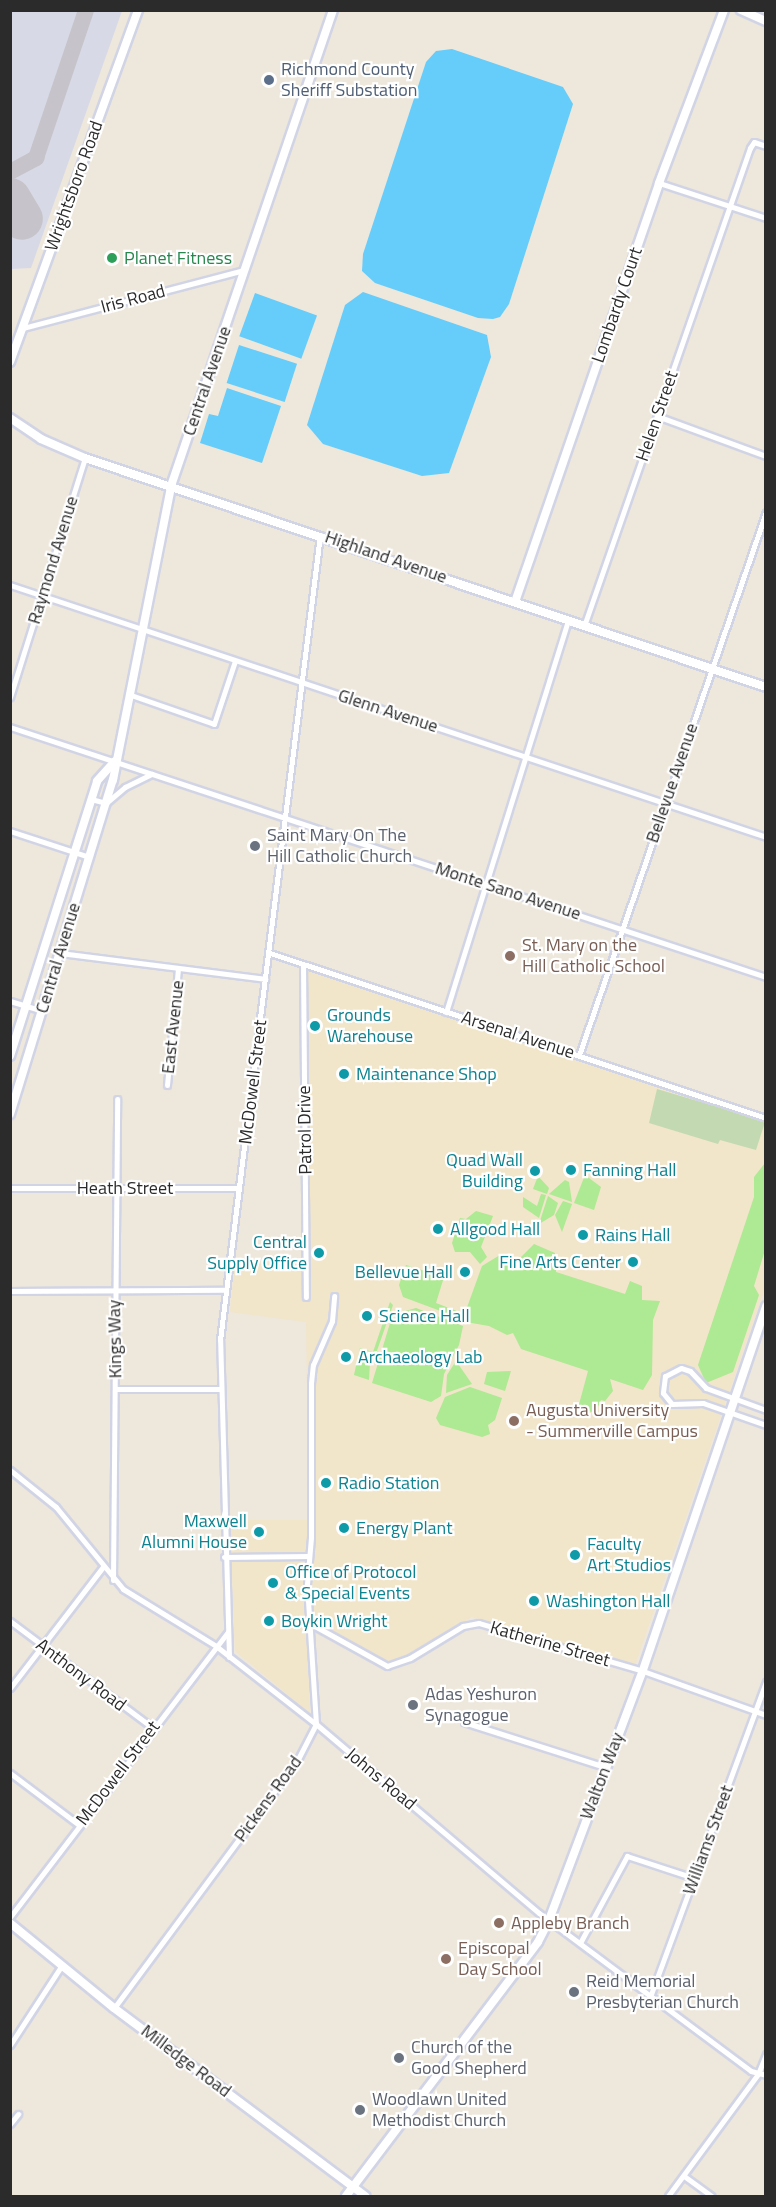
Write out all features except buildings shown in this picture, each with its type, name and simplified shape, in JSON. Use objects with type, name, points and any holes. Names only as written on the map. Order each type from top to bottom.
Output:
[{"type":"main road","name":"Wrightsboro Road","points":[[10,362],[138,10]]},
{"type":"main road","name":"Central Avenue","points":[[10,1114],[106,803],[171,486],[333,10]]},
{"type":"main road","name":"Lombardy Court","points":[[514,602],[659,183],[724,10]]},
{"type":"main road","points":[[741,10],[765,21]]},
{"type":"main road","name":"Highland Avenue","points":[[10,418],[41,440],[85,458],[320,535],[765,687]]},
{"type":"main road","name":"Central Avenue","points":[[10,1056],[98,778],[115,761]]},
{"type":"main road","name":"Walton Way","points":[[346,2196],[538,1942],[549,1920],[643,1671],[765,1306]]},
{"type":"main road","name":"Milledge Road","points":[[10,1923],[114,2007],[365,2196]]},
{"type":"street","name":"Helen Street","points":[[584,626],[732,207],[750,148],[754,142],[765,146]]},
{"type":"street","points":[[659,183],[765,218]]},
{"type":"street","name":"Iris Road","points":[[23,328],[244,270]]},
{"type":"street","points":[[657,416],[765,456]]},
{"type":"street","name":"Raymond Avenue","points":[[10,697],[85,458]]},
{"type":"street","name":"Bellevue Avenue","points":[[579,1055],[765,512]]},
{"type":"street","name":"McDowell Street","points":[[229,1657],[219,1389],[226,1290],[287,819],[320,535]]},
{"type":"street","name":"Glenn Avenue","points":[[10,585],[765,837]]},
{"type":"street","points":[[446,1012],[568,621]]},
{"type":"street","points":[[128,694],[214,724],[235,661]]},
{"type":"street","name":"Monte Sano Avenue","points":[[10,727],[765,976]]},
{"type":"street","points":[[91,799],[106,803],[125,787],[152,774]]},
{"type":"street","points":[[10,831],[89,857]]},
{"type":"street","points":[[60,953],[265,979]]},
{"type":"street","name":"Arsenal Avenue","points":[[270,953],[765,1118]]},
{"type":"street","name":"Patrol Drive","points":[[303,964],[306,1297]]},
{"type":"street","name":"East Avenue","points":[[167,1085],[178,969]]},
{"type":"street","points":[[10,1000],[42,1011]]},
{"type":"street","name":"Kings Way","points":[[113,1580],[117,1099]]},
{"type":"street","name":"Heath Street","points":[[10,1188],[239,1188]]},
{"type":"street","points":[[10,1291],[226,1290]]},
{"type":"street","points":[[316,1724],[311,1624],[306,1584],[309,1556],[311,1383],[313,1365],[332,1321],[334,1296]]},
{"type":"street","points":[[765,1410],[706,1388],[690,1371],[681,1368],[665,1376],[663,1393],[672,1404],[703,1403],[765,1425]]},
{"type":"street","points":[[115,1389],[219,1389]]},
{"type":"street","name":"Johns Road","points":[[10,1470],[56,1507],[113,1580],[216,1646],[316,1724],[549,1920],[650,1997],[758,2074],[765,2075]]},
{"type":"street","points":[[224,1557],[309,1556]]},
{"type":"street","points":[[10,1688],[103,1567]]},
{"type":"street","name":"Anthony Road","points":[[10,1621],[153,1728]]},
{"type":"street","name":"Katherine Street","points":[[311,1624],[387,1665],[410,1658],[463,1626],[479,1623],[643,1671],[765,1715]]},
{"type":"street","name":"McDowell Street","points":[[10,1917],[228,1631]]},
{"type":"street","name":"Williams Street","points":[[650,1997],[765,1682]]},
{"type":"street","points":[[464,1722],[605,1767]]},
{"type":"street","name":"Pickens Road","points":[[114,2007],[297,1761],[316,1724]]},
{"type":"street","points":[[10,1773],[79,1825]]},
{"type":"street","points":[[580,1943],[627,1856],[694,1878]]},
{"type":"street","points":[[10,2045],[62,1965]]},
{"type":"street","points":[[668,2196],[758,2074],[765,2054]]},
{"type":"street","points":[[10,2124],[18,2114]]},
{"type":"street","points":[[684,2176],[712,2196]]},
{"type":"shaded area","points":[[11,10],[122,11],[31,268],[11,269]]},
{"type":"shaded area","name":"Augusta University - Summerville Campus","points":[[307,969],[765,1121],[765,1288],[635,1665],[472,1617],[398,1660],[388,1661],[307,1630],[310,1713],[235,1651],[230,1520],[309,1520],[306,1322],[230,1312],[235,1263],[307,1262]]},
{"type":"green space","points":[[657,1089],[765,1122],[756,1150],[720,1140],[718,1144],[649,1123]]},
{"type":"green space","points":[[765,1163],[765,1250],[754,1286],[759,1295],[733,1372],[706,1383],[698,1365],[754,1197],[754,1177]]},
{"type":"green space","points":[[585,1175],[601,1187],[594,1210],[574,1203]]},
{"type":"green space","points":[[538,1176],[549,1188],[547,1194],[533,1189]]},
{"type":"green space","points":[[565,1180],[569,1182],[572,1202],[549,1194]]},
{"type":"green space","points":[[541,1194],[546,1195],[539,1218],[523,1207],[523,1197],[537,1206]]},
{"type":"green space","points":[[548,1196],[558,1203],[554,1215],[539,1224]]},
{"type":"green space","points":[[563,1201],[572,1204],[562,1232],[555,1215]]},
{"type":"green space","points":[[476,1211],[493,1216],[481,1247],[487,1257],[480,1264],[470,1252],[455,1252],[452,1243],[460,1218],[466,1219]]},
{"type":"green space","points":[[534,1244],[555,1253],[556,1272],[625,1294],[630,1281],[642,1286],[642,1300],[660,1301],[653,1320],[652,1375],[643,1390],[610,1379],[613,1391],[605,1401],[601,1400],[595,1413],[578,1408],[588,1371],[521,1349],[513,1333],[507,1335],[489,1326],[466,1322],[465,1313],[482,1266],[500,1255],[519,1259]]},
{"type":"green space","points":[[406,1265],[444,1277],[436,1303],[462,1313],[462,1319],[403,1297],[399,1285]]},
{"type":"green space","points":[[390,1302],[393,1305],[373,1362],[370,1362],[369,1380],[354,1375],[360,1348],[373,1352]]},
{"type":"green space","points":[[416,1308],[463,1326],[459,1345],[444,1374],[441,1396],[431,1402],[372,1383],[390,1323],[402,1312]]},
{"type":"green space","points":[[456,1361],[472,1384],[446,1393],[447,1375]]},
{"type":"green space","points":[[511,1371],[505,1391],[484,1384],[487,1372]]},
{"type":"green space","points":[[470,1387],[502,1398],[495,1420],[488,1425],[490,1434],[482,1437],[440,1425],[436,1418],[445,1397]]},
{"type":"water","points":[[452,49],[563,87],[573,104],[509,304],[500,317],[493,319],[478,318],[375,283],[362,271],[363,254],[426,62],[436,51]]},
{"type":"water","points":[[363,292],[487,335],[491,357],[449,473],[422,476],[323,444],[307,425],[345,305]]},
{"type":"water","points":[[255,293],[317,316],[301,359],[239,336]]},
{"type":"water","points":[[239,345],[297,364],[285,402],[227,383]]},
{"type":"water","points":[[227,388],[281,406],[262,463],[200,443],[209,414],[218,416]]},
{"type":"taxiway","points":[[10,172],[36,158],[86,10]]},
{"type":"runway","points":[[10,199],[22,219]]},
{"type":"place","name":"Richmond County Sheriff Substation","points":[[269,80]]},
{"type":"place","name":"Planet Fitness","points":[[112,258]]},
{"type":"place","name":"Saint Mary On The Hill Catholic Church","points":[[255,846]]},
{"type":"place","name":"St. Mary on the Hill Catholic School","points":[[510,956]]},
{"type":"place","name":"Grounds Warehouse","points":[[315,1026]]},
{"type":"place","name":"Maintenance Shop","points":[[344,1074]]},
{"type":"place","name":"Fanning Hall","points":[[571,1170]]},
{"type":"place","name":"Quad Wall Building","points":[[535,1171]]},
{"type":"place","name":"Allgood Hall","points":[[438,1229]]},
{"type":"place","name":"Rains Hall","points":[[583,1235]]},
{"type":"place","name":"Central Supply Office","points":[[319,1253]]},
{"type":"place","name":"Fine Arts Center","points":[[633,1262]]},
{"type":"place","name":"Bellevue Hall","points":[[465,1272]]},
{"type":"place","name":"Science Hall","points":[[367,1316]]},
{"type":"place","name":"Archaeology Lab","points":[[346,1357]]},
{"type":"place","name":"Augusta University - Summerville Campus","points":[[514,1421]]},
{"type":"place","name":"Radio Station","points":[[326,1483]]},
{"type":"place","name":"Energy Plant","points":[[344,1528]]},
{"type":"place","name":"Maxwell Alumni House","points":[[259,1532]]},
{"type":"place","name":"Faculty Art Studios","points":[[575,1555]]},
{"type":"place","name":"Office of Protocol & Special Events","points":[[273,1583]]},
{"type":"place","name":"Washington Hall","points":[[534,1601]]},
{"type":"place","name":"Boykin Wright","points":[[269,1621]]},
{"type":"place","name":"Adas Yeshuron Synagogue","points":[[413,1705]]},
{"type":"place","name":"Appleby Branch","points":[[499,1923]]},
{"type":"place","name":"Episcopal Day School","points":[[446,1959]]},
{"type":"place","name":"Reid Memorial Presbyterian Church","points":[[574,1992]]},
{"type":"place","name":"Church of the Good Shepherd","points":[[399,2058]]},
{"type":"place","name":"Woodlawn United Methodist Church","points":[[360,2110]]}]
